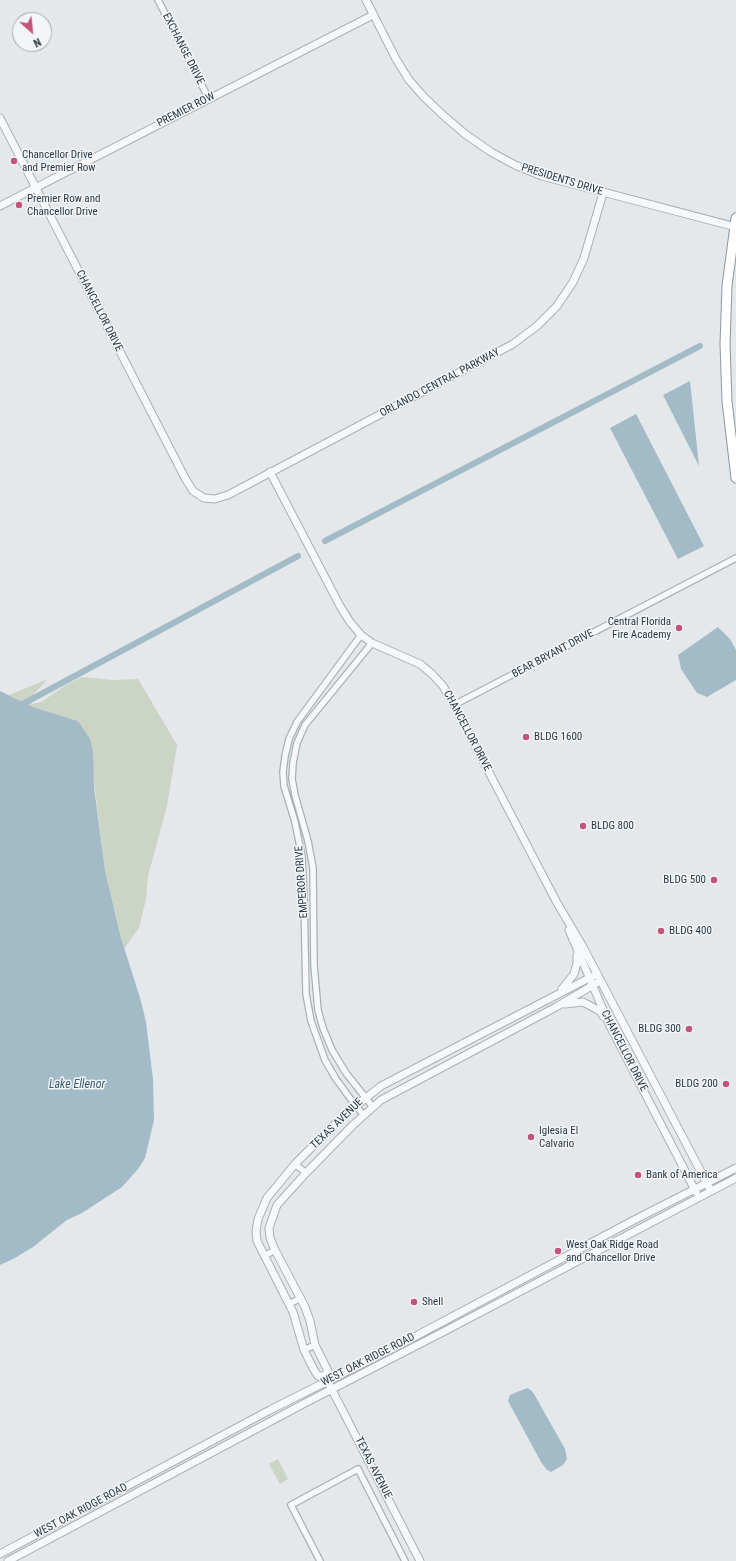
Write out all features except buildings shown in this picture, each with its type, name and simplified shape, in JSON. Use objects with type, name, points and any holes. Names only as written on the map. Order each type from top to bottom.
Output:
[{"type":"highway","points":[[736,224],[727,286],[725,344],[727,401],[736,478]]},
{"type":"street","name":"EXCHANGE DRIVE","points":[[158,0],[209,99]]},
{"type":"street","name":"PRESIDENTS DRIVE","points":[[366,0],[396,59],[409,80],[424,97],[465,134],[491,152],[515,165],[542,176],[603,193],[736,224]]},
{"type":"street","name":"PREMIER ROW","points":[[0,206],[373,15]]},
{"type":"street","name":"CHANCELLOR DRIVE","points":[[0,118],[185,478],[193,491],[204,498]]},
{"type":"street","name":"ORLANDO CENTRAL PARKWAY","points":[[204,498],[215,499],[228,495],[513,344],[537,326],[557,306],[573,282],[584,258],[603,193]]},
{"type":"street","name":"CHANCELLOR DRIVE","points":[[270,472],[340,606],[350,622],[361,635],[372,643],[420,664],[443,686],[556,901],[583,946],[711,1191]]},
{"type":"street","name":"BEAR BRYANT DRIVE","points":[[454,705],[736,558]]},
{"type":"street","name":"EMPEROR DRIVE","points":[[361,635],[297,722],[289,739],[284,756],[283,772],[284,786],[295,822],[302,857],[305,987],[311,1021],[315,1037],[325,1060],[336,1079],[363,1114]]},
{"type":"street","name":"EMPEROR DRIVE","points":[[372,643],[305,725],[297,743],[292,778],[295,795],[308,841],[313,868],[314,966],[318,1010],[322,1028],[332,1050],[346,1073],[372,1106]]},
{"type":"street","name":"CHANCELLOR DRIVE","points":[[556,901],[610,1026],[699,1197]]},
{"type":"street","points":[[556,995],[569,982],[574,974],[578,963],[577,949]]},
{"type":"street","name":"TEXAS AVENUE","points":[[326,1378],[318,1376],[304,1350],[297,1323],[289,1304],[257,1241],[256,1231],[259,1215],[267,1198],[295,1164],[343,1116],[365,1097],[394,1078],[597,974]]},
{"type":"street","name":"TEXAS AVENUE","points":[[420,1561],[326,1378],[328,1370],[315,1345],[310,1321],[301,1298],[275,1250],[270,1238],[269,1228],[278,1206],[306,1173],[372,1106],[400,1089],[556,1007],[600,981]]},
{"type":"street","points":[[556,1007],[571,1003],[583,1002],[600,1011],[610,1026]]},
{"type":"street","points":[[394,1078],[400,1089]]},
{"type":"street","points":[[295,1164],[306,1173]]},
{"type":"street","name":"WEST OAK RIDGE ROAD","points":[[0,1554],[243,1426],[326,1378],[502,1290],[736,1168]]},
{"type":"street","name":"WEST OAK RIDGE ROAD","points":[[8,1561],[332,1389],[736,1178]]},
{"type":"street","points":[[267,1198],[278,1206]]},
{"type":"street","points":[[264,1256],[275,1250]]},
{"type":"street","points":[[488,1308],[487,1304],[500,1296],[502,1290]]},
{"type":"street","points":[[289,1304],[301,1298]]},
{"type":"street","points":[[304,1350],[315,1345]]},
{"type":"street","points":[[209,1455],[209,1449],[239,1433],[243,1426]]},
{"type":"street","points":[[320,1561],[291,1505],[358,1469],[405,1561]]},
{"type":"street","points":[[94,1516],[93,1511],[110,1500],[116,1493]]},
{"type":"green space","points":[[82,677],[113,680],[138,679],[177,745],[167,806],[148,876],[146,899],[139,928],[124,949],[105,870],[93,772],[78,721],[33,707],[9,695],[48,679],[30,698],[32,704],[41,702],[66,685]]},
{"type":"green space","points":[[278,1459],[288,1479],[280,1484],[269,1464]]},
{"type":"water","points":[[690,381],[693,409],[699,466],[663,395]]},
{"type":"water","points":[[636,414],[704,546],[678,559],[610,428]]},
{"type":"water","points":[[718,627],[730,639],[736,650],[736,680],[707,697],[697,693],[681,669],[678,655]]},
{"type":"water","name":"Lake Ellenor","points":[[0,691],[33,707],[78,721],[90,739],[93,751],[94,787],[105,870],[121,938],[146,1022],[153,1079],[154,1120],[145,1158],[138,1169],[122,1187],[82,1213],[67,1220],[33,1247],[0,1265]]},
{"type":"water","points":[[527,1388],[534,1394],[565,1449],[567,1459],[563,1465],[551,1472],[546,1469],[541,1462],[508,1401],[510,1395]]},
{"type":"waterway","points":[[325,541],[700,346]]},
{"type":"waterway","points":[[19,706],[298,556]]},
{"type":"place","name":"Chancellor Drive and Premier Row","points":[[14,161]]},
{"type":"place","name":"Premier Row and Chancellor Drive","points":[[19,205]]},
{"type":"place","name":"Central Florida Fire Academy","points":[[679,628]]},
{"type":"place","name":"BLDG 1600","points":[[526,737]]},
{"type":"place","name":"BLDG 800","points":[[583,826]]},
{"type":"place","name":"BLDG 500","points":[[714,880]]},
{"type":"place","name":"BLDG 400","points":[[661,931]]},
{"type":"place","name":"BLDG 300","points":[[689,1029]]},
{"type":"place","name":"BLDG 200","points":[[726,1084]]},
{"type":"place","name":"Iglesia El Calvario","points":[[531,1137]]},
{"type":"place","name":"Bank of America","points":[[638,1175]]},
{"type":"place","name":"West Oak Ridge Road and Chancellor Drive","points":[[558,1251]]},
{"type":"place","name":"Shell","points":[[414,1302]]}]
